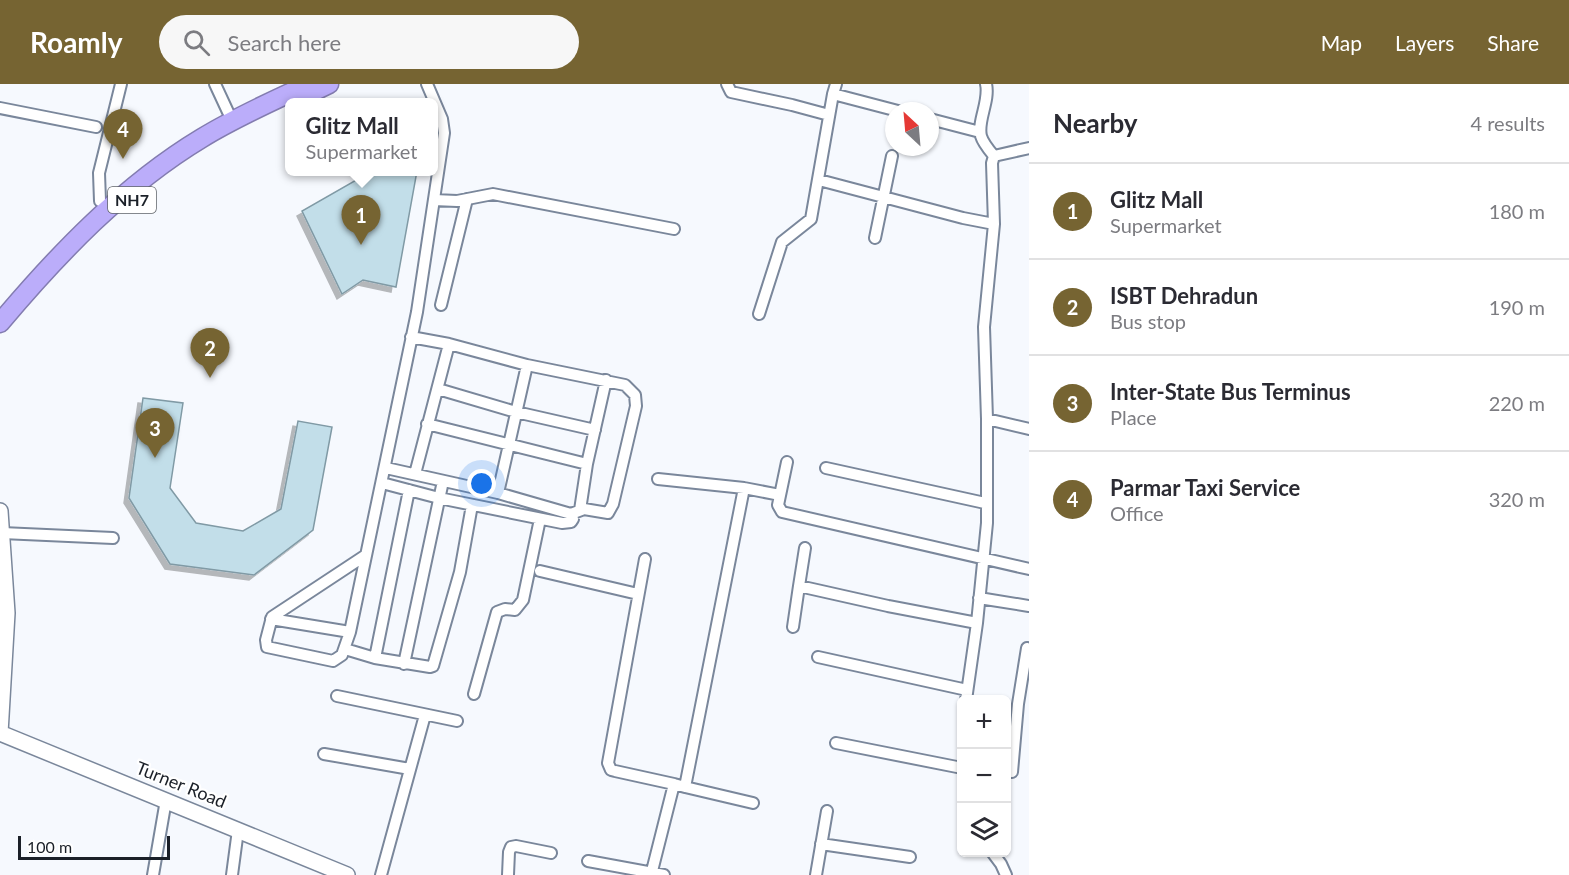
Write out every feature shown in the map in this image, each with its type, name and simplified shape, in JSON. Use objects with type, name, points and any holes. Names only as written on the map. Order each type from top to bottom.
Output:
[{"type":"highway","name":"NH7","points":[[0,307],[75,225],[100,201],[160,153],[202,125],[284,84]]},
{"type":"highway","points":[[0,325],[83,232],[109,207],[158,167],[229,122],[309,84]]},
{"type":"highway","name":"NH7","points":[[300,98],[329,84]]},
{"type":"highway","name":"NH7","points":[[0,325],[30,304],[100,228],[134,198],[212,142],[285,106]]},
{"type":"main road","points":[[0,511],[7,613],[0,733]]},
{"type":"main road","name":"Turner Road","points":[[0,733],[347,875]]},
{"type":"street","points":[[100,201],[99,172],[121,84]]},
{"type":"street","points":[[214,84],[228,112]]},
{"type":"street","points":[[427,84],[433,98]]},
{"type":"street","points":[[727,84],[731,92],[792,105],[829,116]]},
{"type":"street","points":[[986,84],[987,94],[980,132],[994,156]]},
{"type":"street","points":[[759,314],[782,242],[811,219],[835,89],[885,106]]},
{"type":"street","points":[[0,108],[96,127]]},
{"type":"street","points":[[438,111],[444,126],[438,170]]},
{"type":"street","points":[[939,121],[980,132]]},
{"type":"street","points":[[994,156],[1029,148]]},
{"type":"street","points":[[874,238],[892,156]]},
{"type":"street","points":[[818,657],[966,695],[977,623],[987,523],[984,327],[994,224],[992,160],[994,156]]},
{"type":"street","points":[[366,555],[271,619],[266,644],[269,649],[333,662],[340,658],[345,649],[386,468],[417,312],[437,176]]},
{"type":"street","points":[[819,180],[994,224]]},
{"type":"street","points":[[434,200],[451,201],[493,194],[674,229]]},
{"type":"street","points":[[441,305],[467,199]]},
{"type":"street","points":[[386,468],[576,512],[589,509],[607,514],[611,512],[636,406],[635,395],[628,387],[606,380],[527,365],[449,344],[411,337]]},
{"type":"street","points":[[415,474],[449,344]]},
{"type":"street","points":[[505,512],[503,495],[508,444],[527,365]]},
{"type":"street","points":[[382,483],[472,505],[570,523],[576,512],[606,380]]},
{"type":"street","points":[[438,389],[516,412],[595,430]]},
{"type":"street","points":[[987,419],[1029,429]]},
{"type":"street","points":[[428,424],[587,464]]},
{"type":"street","points":[[787,462],[778,505],[782,512],[1029,568]]},
{"type":"street","points":[[826,468],[985,503]]},
{"type":"street","points":[[658,478],[744,488],[780,495]]},
{"type":"street","points":[[404,664],[443,481]]},
{"type":"street","points":[[685,787],[744,488]]},
{"type":"street","points":[[375,658],[409,490]]},
{"type":"street","points":[[345,649],[375,658],[429,668],[436,662],[460,572],[472,505]]},
{"type":"street","points":[[474,694],[497,612],[505,609],[515,610],[523,600],[540,519]]},
{"type":"street","points":[[2,533],[113,538]]},
{"type":"street","points":[[793,627],[805,548]]},
{"type":"street","points":[[645,559],[609,767],[615,771],[753,803]]},
{"type":"street","points":[[540,571],[638,594]]},
{"type":"street","points":[[799,586],[977,623]]},
{"type":"street","points":[[979,598],[1029,606]]},
{"type":"street","points":[[271,619],[350,632]]},
{"type":"street","points":[[1012,772],[1024,705],[1027,648]]},
{"type":"street","points":[[337,696],[458,721]]},
{"type":"street","points":[[381,875],[425,715]]},
{"type":"street","points":[[836,743],[957,767]]},
{"type":"street","points":[[324,754],[410,769]]},
{"type":"street","points":[[651,874],[674,784]]},
{"type":"street","points":[[153,875],[166,801]]},
{"type":"street","points":[[816,875],[827,811]]},
{"type":"street","points":[[232,875],[238,830]]},
{"type":"street","points":[[821,844],[910,857]]},
{"type":"street","points":[[508,875],[511,847],[551,853]]},
{"type":"street","points":[[996,857],[1006,875]]},
{"type":"street","points":[[588,861],[664,875]]},
{"type":"building","points":[[363,176],[416,176],[396,287],[363,280],[342,294],[302,211]]},
{"type":"building","points":[[143,398],[183,403],[170,488],[196,523],[243,531],[281,509],[298,421],[332,427],[313,530],[254,575],[170,564],[129,498]]},
{"type":"place","name":"Parmar Taxi Service","points":[[123,159]]},
{"type":"place","name":"Glitz Mall","points":[[361,245]]},
{"type":"place","name":"ISBT Dehradun","points":[[210,378]]},
{"type":"place","name":"Inter-State Bus Terminus","points":[[155,458]]}]
